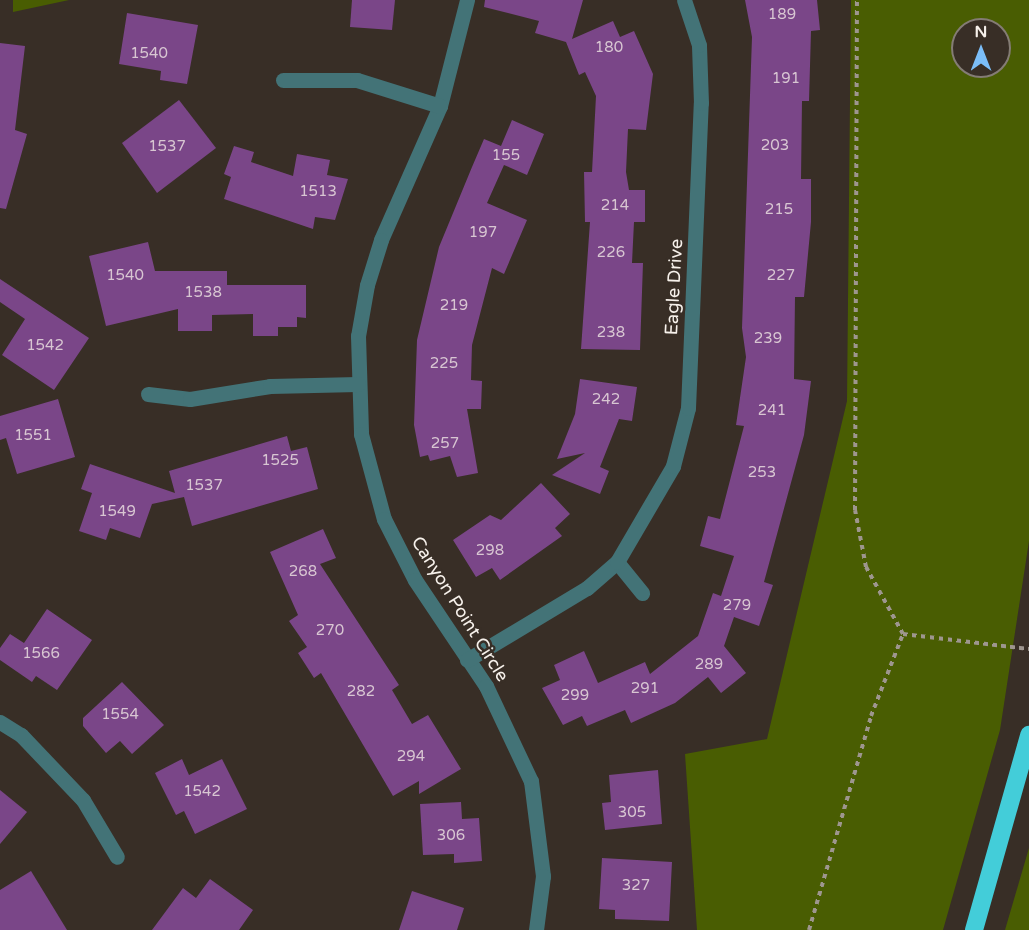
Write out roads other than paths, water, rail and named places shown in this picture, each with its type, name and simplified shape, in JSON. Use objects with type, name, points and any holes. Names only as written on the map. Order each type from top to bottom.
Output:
[{"type":"highway","points":[[974,930],[1029,735]]},
{"type":"street","name":"Canyon Point Circle","points":[[467,0],[440,106],[367,285],[358,336],[358,384],[364,454],[384,519],[514,739],[531,781],[543,876],[536,930]]},
{"type":"street","name":"Eagle Drive","points":[[467,660],[587,588],[617,562],[673,466],[688,408],[701,103],[699,45],[684,0]]},
{"type":"street","points":[[282,80],[357,80],[440,106]]},
{"type":"street","points":[[148,394],[190,399],[270,386],[358,384]]},
{"type":"street","points":[[617,562],[642,592]]},
{"type":"street","points":[[0,722],[21,735],[82,800],[117,857]]}]
